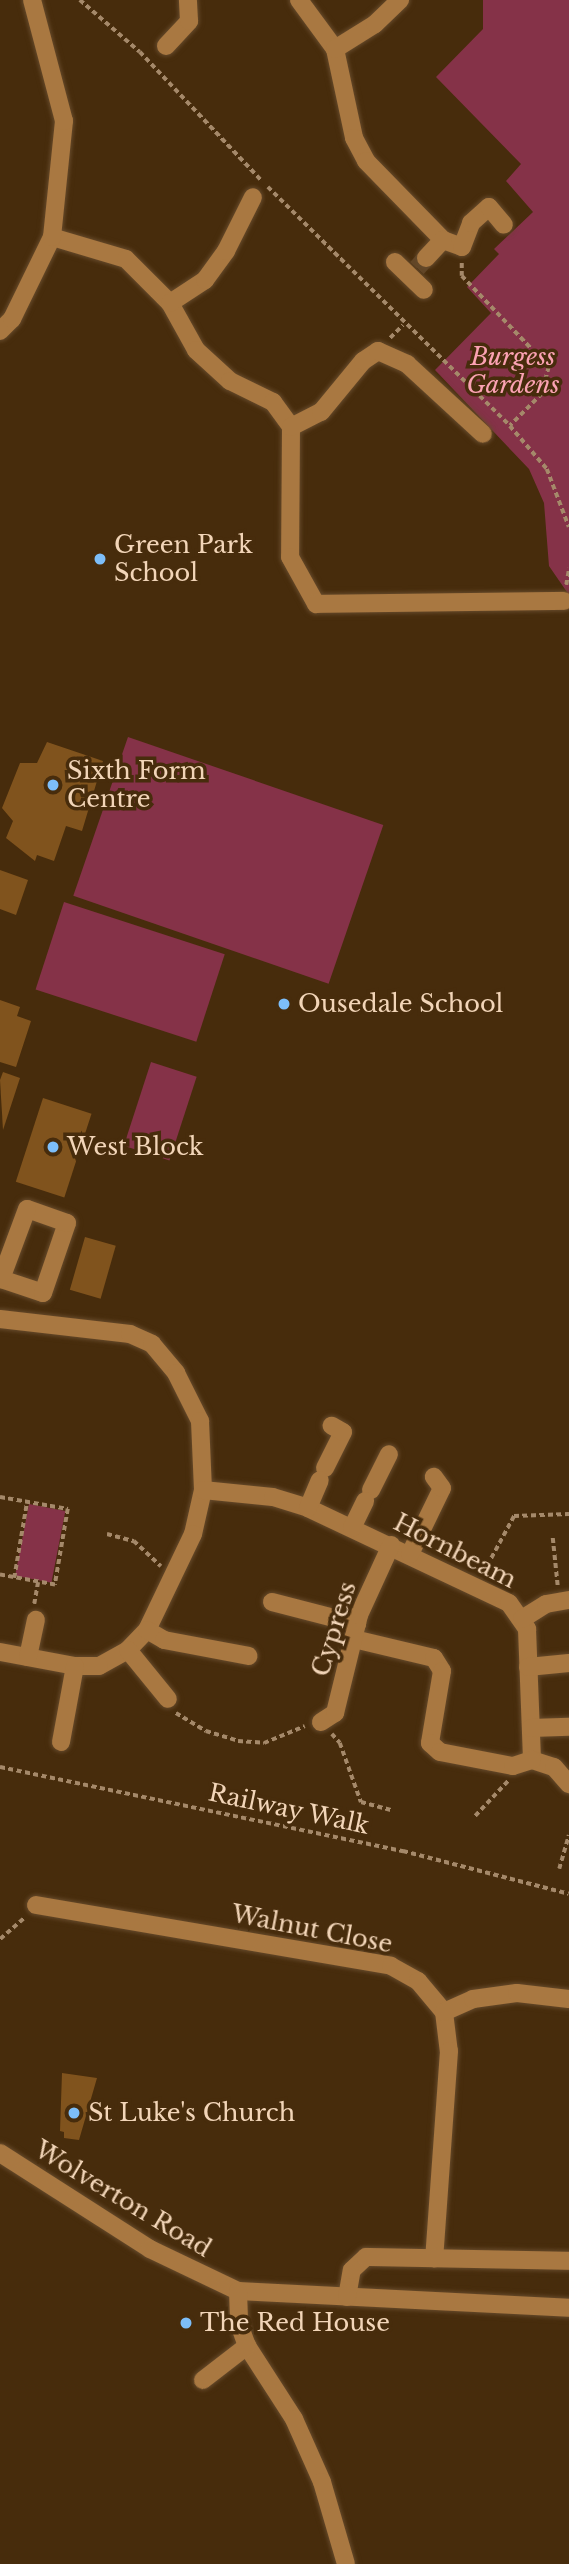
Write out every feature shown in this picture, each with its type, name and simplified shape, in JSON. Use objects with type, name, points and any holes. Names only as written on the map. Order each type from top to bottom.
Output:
[{"type":"street","points":[[0,331],[12,319],[52,237],[64,121],[32,0]]},
{"type":"street","points":[[166,46],[189,21],[188,0]]},
{"type":"street","points":[[299,0],[335,49],[354,138],[366,162],[443,240],[462,247],[471,223],[489,207],[505,225]]},
{"type":"street","points":[[335,49],[375,24],[400,0]]},
{"type":"street","points":[[170,303],[205,280],[226,251],[253,197]]},
{"type":"street","points":[[52,237],[126,259],[170,303],[196,350],[230,381],[273,402],[291,427],[290,557],[316,604],[564,601]]},
{"type":"street","points":[[418,267],[443,240]]},
{"type":"street","points":[[395,262],[418,267]]},
{"type":"street","points":[[418,267],[424,290]]},
{"type":"street","points":[[291,427],[321,412],[363,361],[378,351],[407,364],[483,434]]},
{"type":"street","points":[[27,1209],[68,1223],[43,1293],[1,1279],[27,1209]]},
{"type":"street","points":[[0,1319],[130,1334],[152,1345],[176,1373],[200,1421],[203,1490],[201,1512],[173,1577],[147,1630],[128,1650],[99,1665],[75,1666],[0,1652]]},
{"type":"street","points":[[308,1508],[343,1432],[332,1426]]},
{"type":"street","points":[[352,1528],[389,1454]]},
{"type":"street","points":[[410,1554],[442,1488],[434,1477]]},
{"type":"street","name":"Hornbeam","points":[[203,1490],[273,1497],[308,1508],[476,1585],[509,1603],[522,1619],[528,1667],[532,1760]]},
{"type":"street","name":"Cypress","points":[[321,1722],[335,1713],[356,1632],[391,1545]]},
{"type":"street","points":[[522,1619],[546,1604],[564,1601]]},
{"type":"street","points":[[272,1602],[434,1658],[442,1671],[430,1743],[440,1752],[513,1766],[532,1760],[554,1767],[569,1784]]},
{"type":"street","points":[[28,1657],[36,1620]]},
{"type":"street","points":[[147,1630],[164,1640],[249,1656]]},
{"type":"street","points":[[128,1650],[168,1699]]},
{"type":"street","points":[[528,1667],[569,1663]]},
{"type":"street","points":[[61,1742],[75,1666]]},
{"type":"street","points":[[531,1728],[569,1727]]},
{"type":"street","name":"Walnut Close","points":[[36,1905],[391,1966],[418,1981],[444,2012]]},
{"type":"street","points":[[434,2258],[449,2051],[444,2012],[473,1999],[517,1993],[569,1999]]},
{"type":"street","name":"Wolverton Road","points":[[0,2152],[150,2249],[238,2291],[569,2308]]},
{"type":"street","points":[[347,2297],[352,2270],[366,2257],[569,2261]]},
{"type":"street","points":[[238,2291],[239,2324],[247,2346],[300,2432],[322,2482],[346,2564]]},
{"type":"street","points":[[203,2380],[247,2346]]},
{"type":"path","points":[[80,0],[140,52],[403,325],[510,426],[547,469],[569,527]]},
{"type":"path","points":[[462,247],[463,276],[549,367],[542,394],[510,426]]},
{"type":"path","points":[[0,1497],[68,1508],[55,1585],[0,1575]]},
{"type":"path","points":[[14,1578],[27,1502]]},
{"type":"path","points":[[476,1585],[514,1516],[569,1514]]},
{"type":"path","points":[[107,1534],[134,1541],[173,1577]]},
{"type":"path","points":[[553,1538],[564,1601]]},
{"type":"path","points":[[168,1699],[177,1714],[206,1731],[238,1741],[264,1743],[321,1722],[340,1743],[361,1802],[391,1810]]},
{"type":"path","points":[[475,1816],[499,1793],[513,1766]]},
{"type":"path","name":"Railway Walk","points":[[0,1767],[403,1851],[569,1894]]},
{"type":"path","points":[[559,1869],[569,1835]]},
{"type":"path","points":[[0,1939],[36,1905]]},
{"type":"green space","name":"Burgess Gardens","points":[[483,0],[569,0],[569,595],[549,566],[544,503],[529,469],[435,370],[491,313],[467,287],[499,254],[494,249],[533,212],[506,181],[521,164],[436,77],[483,29]]},
{"type":"green space","points":[[128,737],[383,825],[329,984],[73,896]]},
{"type":"green space","points":[[64,902],[225,954],[196,1042],[36,989]]},
{"type":"green space","points":[[151,1062],[197,1077],[169,1161],[124,1146]]},
{"type":"green space","points":[[29,1504],[65,1511],[51,1583],[15,1576]]},
{"type":"building","name":"Sixth Form Centre","points":[[47,742],[103,761],[82,831],[66,826],[54,861],[37,855],[35,861],[6,838],[13,821],[2,808],[20,763],[37,763]]},
{"type":"building","points":[[0,870],[28,880],[16,915],[0,909]]},
{"type":"building","points":[[0,1000],[20,1007],[17,1016],[31,1021],[16,1067],[0,1062]]},
{"type":"building","points":[[3,1072],[20,1078],[3,1130],[0,1080]]},
{"type":"building","name":"West Block","points":[[43,1098],[92,1114],[64,1197],[16,1182]]},
{"type":"building","points":[[85,1237],[116,1246],[101,1299],[70,1290]]},
{"type":"building","name":"St Luke's Church","points":[[62,2073],[97,2078],[79,2140],[64,2138],[64,2132],[60,2131]]},
{"type":"tunnel","points":[[417,268],[426,258]]},
{"type":"place","name":"Green Park School","points":[[100,559]]},
{"type":"place","name":"Sixth Form Centre","points":[[53,785]]},
{"type":"place","name":"Ousedale School","points":[[284,1004]]},
{"type":"place","name":"West Block","points":[[53,1147]]},
{"type":"place","name":"St Luke's Church","points":[[74,2113]]},
{"type":"place","name":"The Red House","points":[[186,2323]]}]
